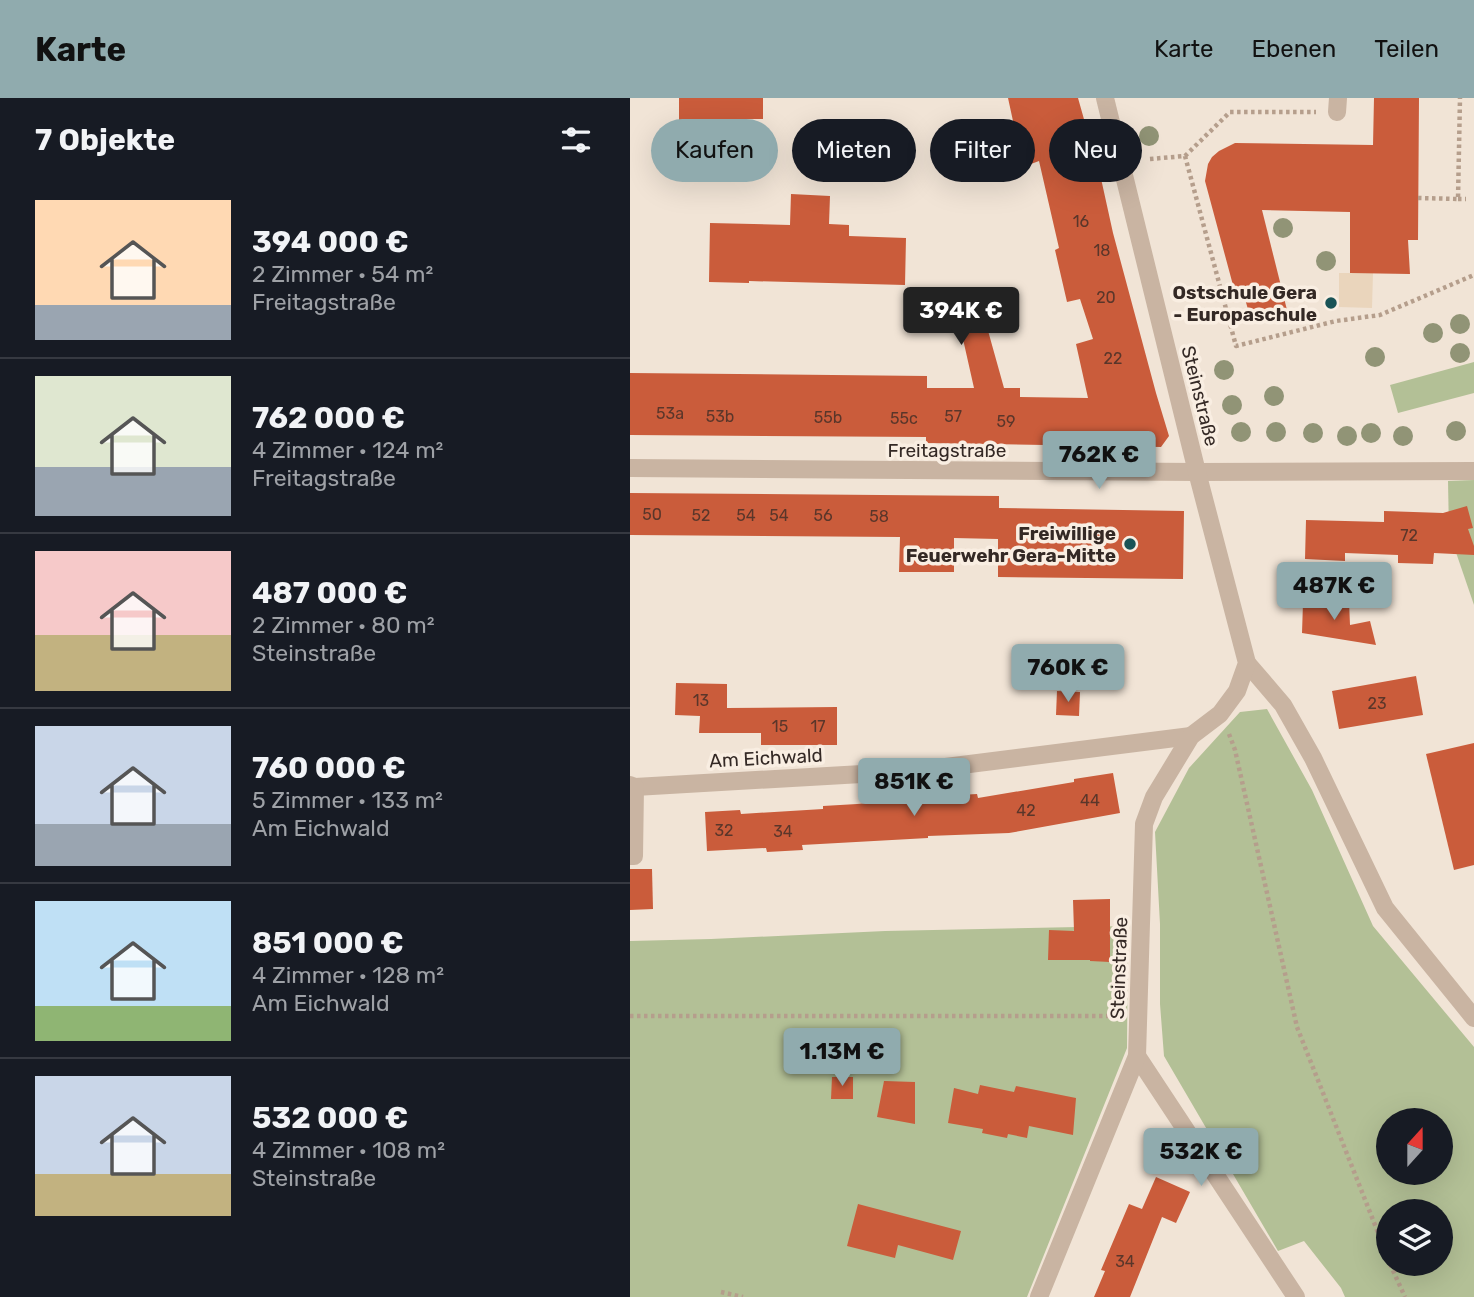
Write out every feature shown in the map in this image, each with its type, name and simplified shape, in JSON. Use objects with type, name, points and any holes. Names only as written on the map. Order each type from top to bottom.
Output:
[{"type":"street","name":"Steinstraße","points":[[1105,98],[1247,663],[1283,705],[1313,758],[1385,908],[1474,1017]]},
{"type":"street","name":"Freitagstraße","points":[[630,468],[1474,471]]},
{"type":"street","name":"Steinstraße","points":[[1039,1297],[1137,1056],[1144,824],[1154,797],[1191,736],[1220,714],[1237,691],[1247,663]]},
{"type":"street","name":"Am Eichwald","points":[[630,856],[634,856],[633,786],[914,771],[1191,736]]},
{"type":"street","points":[[1137,1056],[1296,1297]]},
{"type":"path","points":[[1458,199],[1460,98]]},
{"type":"path","points":[[1150,159],[1185,156],[1230,112],[1337,105]]},
{"type":"path","points":[[1185,156],[1236,346],[1336,321],[1380,314],[1474,275]]},
{"type":"path","points":[[1418,198],[1466,199]]},
{"type":"path","points":[[1236,751],[1297,1027],[1376,1228]]},
{"type":"path","points":[[630,1016],[1139,1016]]},
{"type":"path","points":[[1395,1276],[1405,1297]]},
{"type":"path","points":[[721,1292],[743,1297]]},
{"type":"green space","points":[[1474,362],[1474,393],[1398,413],[1390,385]]},
{"type":"green space","points":[[1474,480],[1474,605],[1449,532],[1448,481]]},
{"type":"green space","points":[[1267,709],[1312,790],[1373,926],[1474,1047],[1474,1297],[1345,1297],[1304,1241],[1278,1251],[1164,1056],[1155,832],[1189,768],[1240,712]]},
{"type":"green space","points":[[1128,926],[1127,1048],[1027,1297],[630,1297],[630,941],[885,931]]},
{"type":"shaded area","points":[[1339,273],[1373,273],[1372,308],[1339,307]]},
{"type":"building","points":[[679,98],[763,98],[763,119],[679,119]]},
{"type":"building","points":[[1008,98],[1078,98],[1084,119],[1049,119],[1049,182],[1102,182],[1113,233],[1169,436],[1161,447],[926,443],[926,437],[630,435],[630,373],[927,376],[927,388],[974,388],[956,308],[980,302],[1004,388],[1020,388],[1020,397],[1088,398],[1076,344],[1093,339],[1080,299],[1067,302],[1055,250],[1059,248],[1039,161],[1035,162],[1035,119],[1013,119]]},
{"type":"building","points":[[1374,98],[1419,98],[1418,240],[1408,240],[1410,274],[1350,273],[1350,212],[1262,210],[1288,314],[1252,323],[1245,299],[1237,300],[1205,181],[1208,164],[1219,151],[1235,143],[1373,145]]},
{"type":"building","points":[[791,194],[830,196],[829,224],[849,225],[849,236],[906,238],[905,285],[709,282],[710,223],[790,225]]},
{"type":"building","points":[[630,493],[999,496],[999,508],[1184,511],[1183,579],[998,577],[998,539],[954,538],[954,572],[899,572],[900,537],[630,535]]},
{"type":"building","points":[[1467,506],[1473,528],[1468,529],[1474,555],[1434,553],[1433,564],[1398,563],[1398,555],[1345,553],[1345,561],[1305,559],[1306,520],[1384,522],[1384,511],[1443,513]]},
{"type":"building","points":[[1311,596],[1339,602],[1349,601],[1350,625],[1370,621],[1376,645],[1302,633],[1303,603],[1310,603]]},
{"type":"building","points":[[1416,676],[1423,715],[1339,729],[1332,691]]},
{"type":"building","points":[[676,683],[727,684],[727,708],[837,707],[837,745],[761,745],[761,733],[699,733],[700,716],[675,715]]},
{"type":"building","points":[[1057,691],[1080,692],[1079,716],[1056,715]]},
{"type":"building","points":[[1474,743],[1474,865],[1454,870],[1426,754]]},
{"type":"building","points":[[1113,773],[1120,813],[1009,833],[802,845],[803,850],[767,852],[766,848],[707,851],[705,812],[740,810],[741,814],[823,809],[823,806],[942,799],[942,796],[977,794],[978,798]]},
{"type":"building","points":[[630,869],[652,869],[653,909],[630,910]]},
{"type":"building","points":[[1110,899],[1110,962],[1048,960],[1049,930],[1074,931],[1073,900]]},
{"type":"building","points":[[832,1077],[853,1077],[853,1099],[831,1099]]},
{"type":"building","points":[[884,1081],[915,1082],[915,1124],[877,1117]]},
{"type":"building","points":[[980,1085],[1014,1092],[1016,1086],[1076,1098],[1073,1135],[1029,1126],[1027,1138],[1008,1134],[1007,1138],[982,1133],[983,1129],[948,1123],[954,1088],[978,1094]]},
{"type":"building","points":[[1156,1177],[1190,1192],[1176,1223],[1162,1217],[1130,1297],[1094,1297],[1105,1271],[1101,1270],[1129,1204],[1142,1209]]},
{"type":"building","points":[[858,1204],[961,1231],[953,1260],[898,1245],[895,1258],[847,1246]]},
{"type":"place","name":"Ostschule Gera - Europaschule","points":[[1331,303]]},
{"type":"place","name":"Freiwillige Feuerwehr Gera-Mitte","points":[[1130,544]]}]
